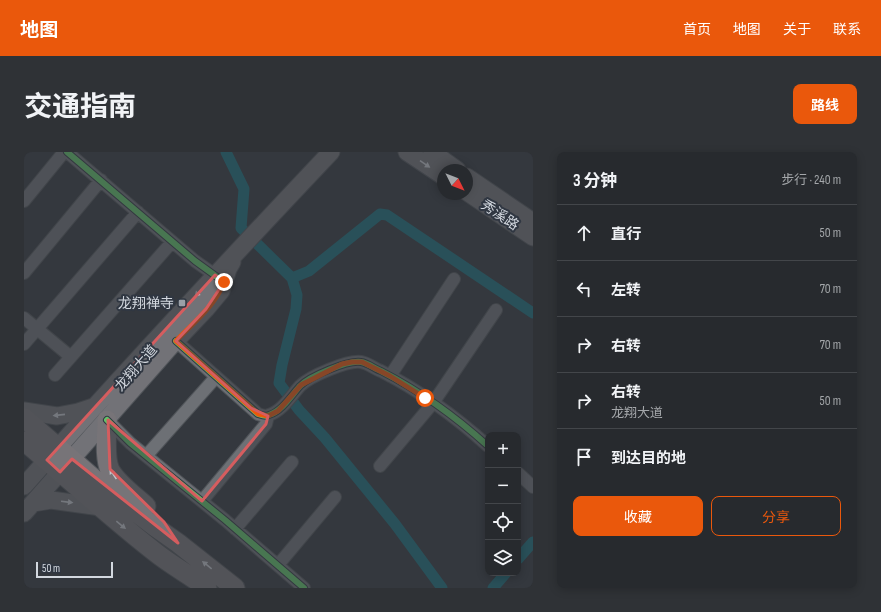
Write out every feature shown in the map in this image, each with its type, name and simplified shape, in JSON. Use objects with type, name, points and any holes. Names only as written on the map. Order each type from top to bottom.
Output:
[{"type":"main road","name":"龙翔大道","points":[[29,508],[59,460],[228,269],[236,254],[331,152]]},
{"type":"main road","points":[[408,152],[437,172]]},
{"type":"main road","points":[[432,152],[449,164]]},
{"type":"main road","name":"秀溪路","points":[[473,181],[533,222]]},
{"type":"main road","name":"秀溪路","points":[[473,196],[533,237]]},
{"type":"main road","name":"龙翔大道","points":[[100,413],[176,341],[221,291],[220,278]]},
{"type":"main road","points":[[24,411],[57,416],[100,413],[110,469],[116,479],[164,522],[178,542]]},
{"type":"main road","points":[[24,418],[101,507],[156,553],[191,575],[207,588]]},
{"type":"main road","points":[[24,441],[59,460],[108,491],[154,526],[178,542],[235,588]]},
{"type":"main road","name":"龙翔大道","points":[[24,486],[59,460]]},
{"type":"main road","points":[[29,508],[51,500],[101,507]]},
{"type":"street","points":[[24,201],[66,152],[101,180],[195,262],[220,278]]},
{"type":"street","points":[[24,273],[101,180]]},
{"type":"street","points":[[24,344],[138,212]]},
{"type":"street","points":[[55,375],[172,242]]},
{"type":"street","points":[[390,376],[454,280]]},
{"type":"street","points":[[380,466],[433,403],[496,310]]},
{"type":"street","points":[[24,318],[71,357]]},
{"type":"street","points":[[176,341],[258,414],[268,416],[278,411],[301,385],[342,364],[362,362],[390,376],[433,403],[458,420],[485,443]]},
{"type":"street","points":[[146,456],[216,377]]},
{"type":"street","points":[[100,413],[130,443],[202,501],[304,588]]},
{"type":"street","points":[[202,501],[266,424],[268,416]]},
{"type":"street","points":[[235,529],[292,462]]},
{"type":"street","points":[[521,476],[533,487]]},
{"type":"street","points":[[278,565],[336,497]]},
{"type":"highlighted area","points":[[215,275],[224,282],[206,309],[176,341],[251,408],[268,416],[266,424],[202,501],[108,420],[110,469],[164,522],[178,543],[72,459],[60,472],[47,460]]},
{"type":"waterway","points":[[226,152],[244,189],[241,228],[292,278],[297,295],[296,309],[279,383],[299,410],[325,438],[395,524],[442,588]]},
{"type":"waterway","points":[[292,278],[309,271],[380,214],[387,215],[533,313]]},
{"type":"waterway","points":[[521,556],[533,542]]},
{"type":"waterway","points":[[493,588],[503,576]]},
{"type":"cycle path","points":[[67,152],[195,261],[224,282]]},
{"type":"cycle path","points":[[176,341],[258,414],[264,416],[268,416],[278,410],[300,386],[312,378],[339,366],[361,362],[424,396],[485,443]]},
{"type":"cycle path","points":[[107,420],[130,443],[225,520],[304,588]]},
{"type":"place","name":"龙翔禅寺","points":[[182,303]]},
{"type":"route","points":[[224,282],[221,291],[176,341],[258,414],[268,416],[278,411],[301,385],[312,378],[342,364],[352,362],[362,362],[390,376],[425,398]]}]
